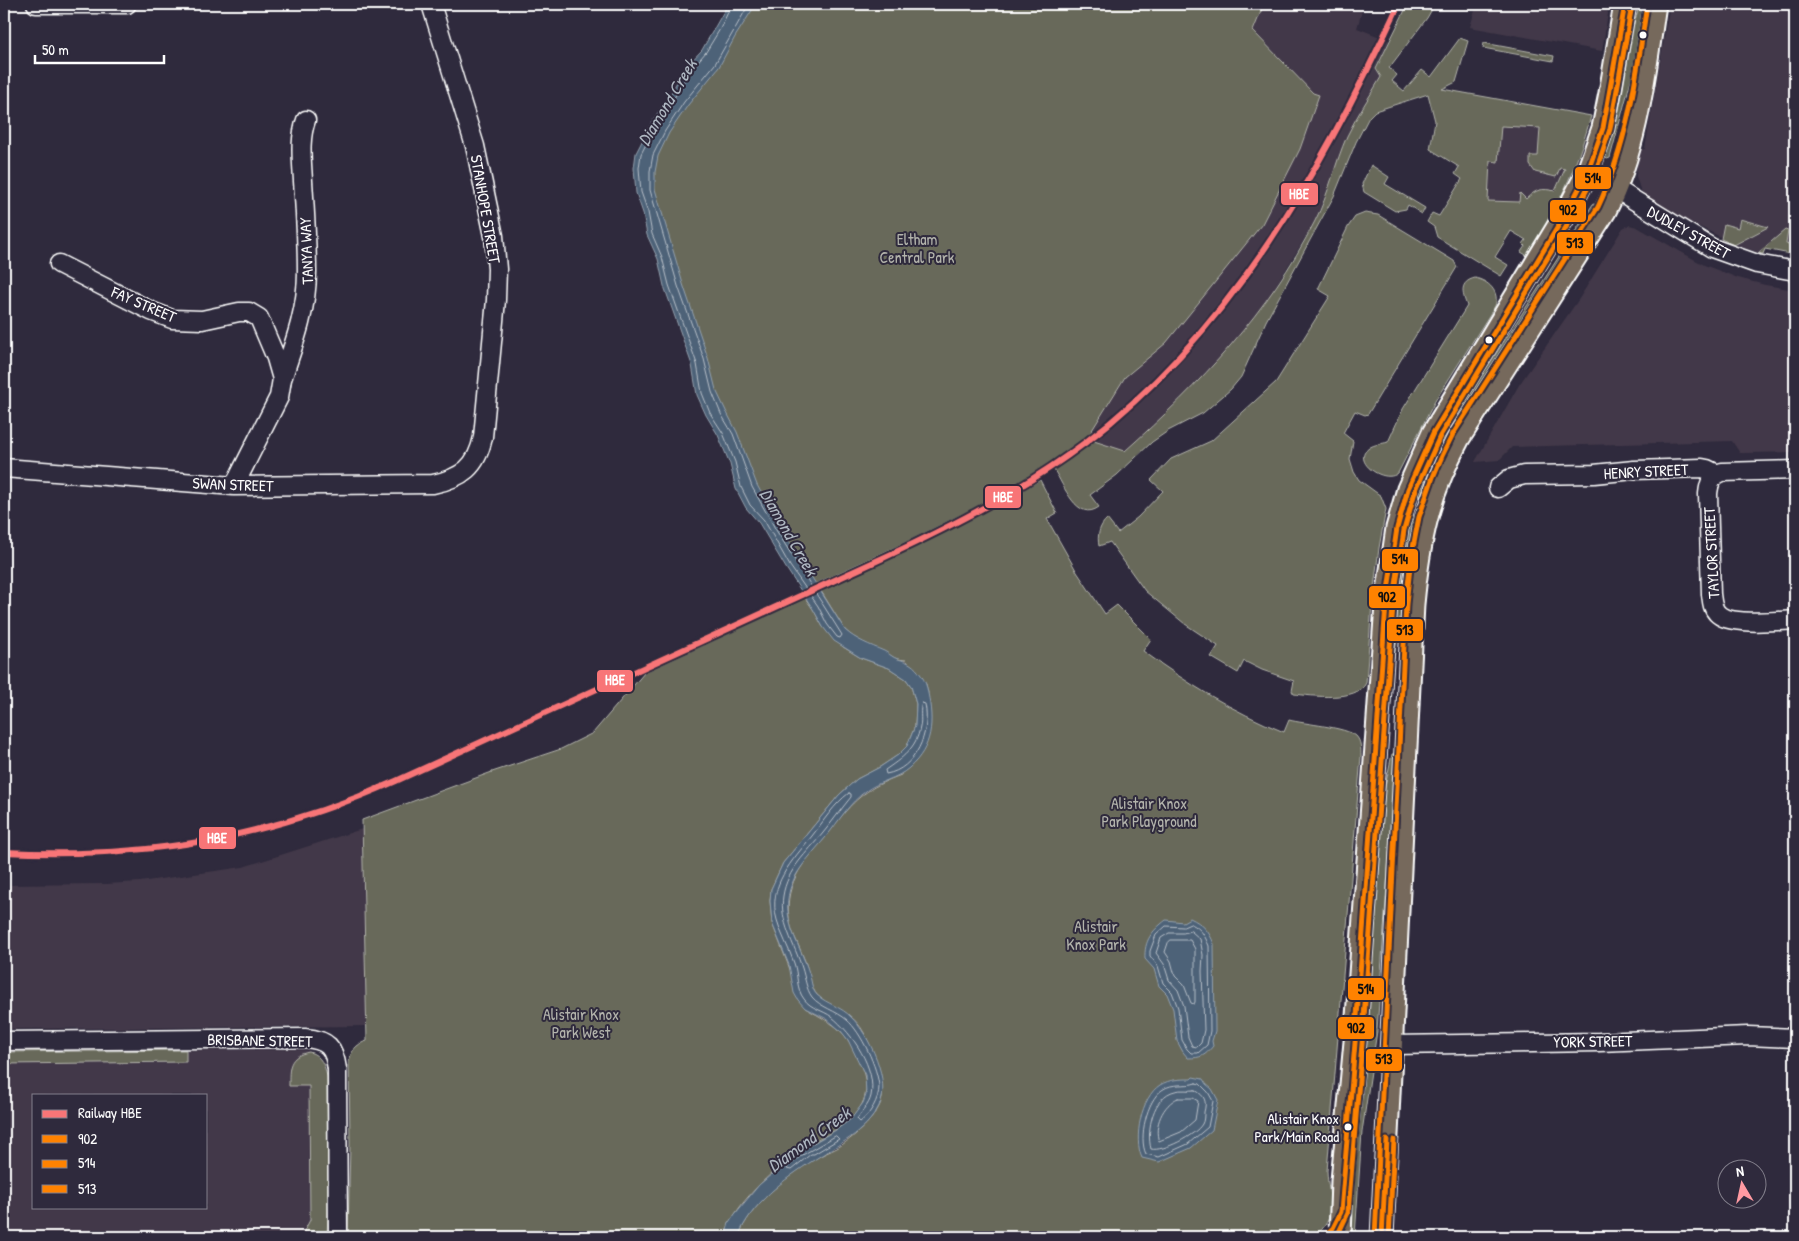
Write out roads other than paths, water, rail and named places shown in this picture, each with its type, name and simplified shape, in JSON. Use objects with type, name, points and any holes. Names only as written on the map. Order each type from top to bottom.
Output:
[{"type":"main road","points":[[1340,1237],[1340,1212],[1356,1031],[1390,574],[1397,528],[1408,489],[1433,433],[1558,226],[1588,171],[1603,128],[1624,4]]},
{"type":"main road","points":[[1382,1237],[1413,604],[1417,564],[1424,525],[1441,475],[1459,438],[1605,210],[1616,189],[1628,154],[1637,114],[1655,4]]},
{"type":"main road","points":[[1588,171],[1616,189]]},
{"type":"main road","points":[[1408,489],[1424,525]]},
{"type":"main road","points":[[1379,716],[1395,709],[1407,717]]},
{"type":"main road","points":[[1323,1237],[1332,1228],[1340,1212]]},
{"type":"street","points":[[36,4],[127,4]]},
{"type":"street","name":"STANHOPE STREET","points":[[431,4],[475,146],[496,249],[496,300],[483,437],[480,451],[472,464],[461,474]]},
{"type":"street","name":"TANYA WAY","points":[[282,379],[304,312],[307,293],[301,149],[302,132],[306,120]]},
{"type":"street","name":"DUDLEY STREET","points":[[1616,189],[1712,248],[1757,264],[1795,270]]},
{"type":"street","name":"FAY STREET","points":[[60,264],[172,319],[202,320],[239,312],[249,312],[259,318],[276,358],[282,379]]},
{"type":"street","points":[[234,486],[279,397],[282,379]]},
{"type":"street","name":"SWAN STREET","points":[[4,468],[234,486],[433,484],[450,480],[461,474]]},
{"type":"street","name":"HENRY STREET","points":[[1498,488],[1509,480],[1524,475],[1594,474],[1634,470],[1702,468],[1717,474],[1795,470]]},
{"type":"street","name":"TAYLOR STREET","points":[[1717,474],[1712,479],[1708,494],[1711,594],[1714,609],[1722,618],[1733,620],[1795,620]]},
{"type":"street","name":"YORK STREET","points":[[1391,1045],[1599,1042],[1748,1036],[1795,1038]]},
{"type":"street","name":"BRISBANE STREET","points":[[4,1041],[305,1038],[325,1043],[332,1050],[337,1069],[339,1177],[337,1235]]},
{"type":"water","name":"Diamond Creek","points":[[728,4],[756,4],[719,67],[688,105],[669,133],[658,156],[655,172],[655,189],[683,284],[708,358],[716,390],[737,432],[757,485],[780,527],[845,630],[858,639],[914,666],[926,686],[931,714],[930,734],[923,752],[917,760],[904,772],[871,788],[854,801],[844,812],[800,869],[790,890],[788,902],[788,915],[792,930],[815,992],[821,998],[851,1017],[865,1035],[877,1059],[883,1085],[879,1106],[873,1116],[859,1131],[803,1167],[770,1193],[751,1214],[738,1237],[725,1237],[729,1223],[759,1185],[798,1152],[851,1119],[863,1103],[866,1095],[865,1075],[848,1040],[827,1019],[805,1008],[794,993],[789,965],[772,923],[771,889],[783,863],[839,795],[857,779],[880,767],[898,755],[907,746],[915,726],[916,704],[911,686],[906,679],[889,668],[861,658],[834,641],[823,627],[759,523],[746,508],[736,489],[730,464],[718,435],[697,395],[692,365],[664,286],[658,259],[647,235],[643,213],[636,193],[634,168],[636,153],[653,120],[670,95],[684,69],[702,50]]},
{"type":"water","points":[[1190,918],[1205,928],[1214,944],[1215,1031],[1212,1041],[1213,1046],[1208,1052],[1200,1057],[1188,1058],[1177,1041],[1173,1009],[1167,994],[1159,986],[1154,969],[1145,959],[1145,952],[1150,936],[1166,920],[1183,922]]},
{"type":"water","points":[[1193,1077],[1203,1079],[1212,1089],[1218,1100],[1212,1130],[1191,1148],[1159,1162],[1142,1158],[1138,1140],[1140,1119],[1153,1091],[1164,1083],[1191,1079]]},
{"type":"rail line","name":"HBE","points":[[4,852],[107,852],[156,848],[204,841],[300,818],[348,801],[396,781],[883,558],[936,533],[1013,491],[1086,442],[1138,398],[1186,350],[1229,298],[1269,243],[1305,185],[1339,125],[1399,4]]},
{"type":"place","name":"Alistair Knox Park/Main Road","points":[[1348,1127]]},
{"type":"park label","name":"Eltham Central Park","points":[[917,248]]},
{"type":"park label","name":"Alistair Knox Park Playground","points":[[1149,812]]},
{"type":"park label","name":"Alistair Knox Park","points":[[1096,935]]},
{"type":"park label","name":"Alistair Knox Park West","points":[[581,1023]]}]
